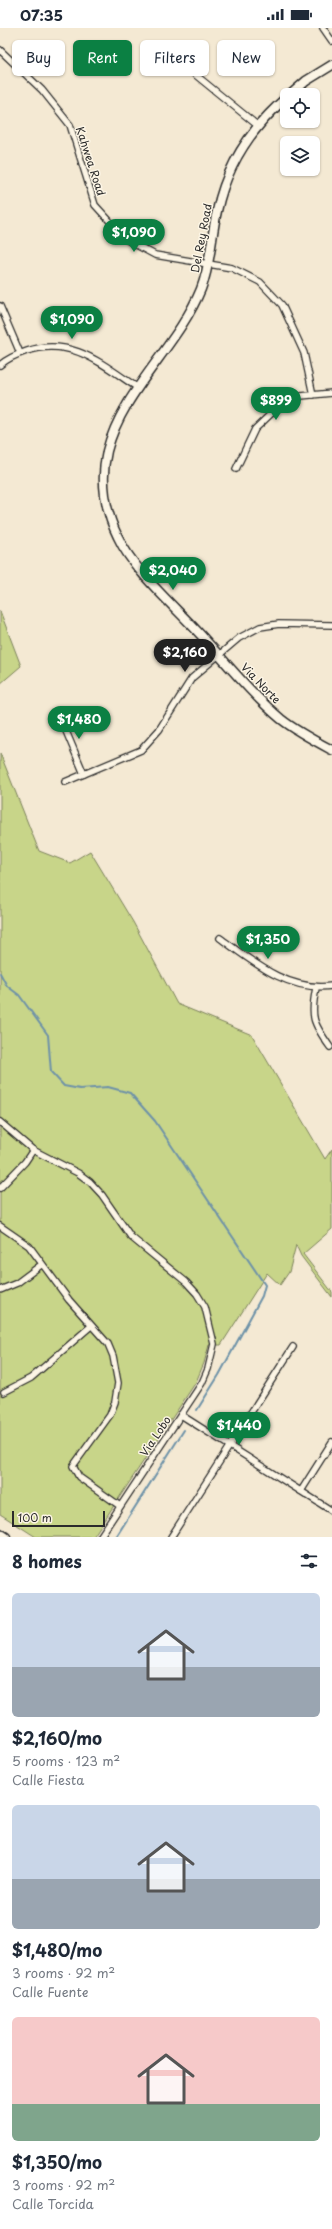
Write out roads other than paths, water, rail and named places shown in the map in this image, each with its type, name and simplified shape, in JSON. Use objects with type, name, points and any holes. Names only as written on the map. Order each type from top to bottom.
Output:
[{"type":"street","points":[[322,28],[332,41]]},
{"type":"street","name":"Kahwea Road","points":[[0,50],[42,90],[70,125],[95,204],[127,240],[155,255],[232,268],[260,282],[282,306],[304,353],[313,395]]},
{"type":"street","points":[[298,88],[306,81],[332,65]]},
{"type":"street","points":[[197,76],[257,125]]},
{"type":"street","name":"Del Rey Road","points":[[138,388],[188,317],[201,288],[208,265],[217,210],[227,175],[241,148],[257,125],[280,104]]},
{"type":"street","points":[[0,306],[20,353]]},
{"type":"street","points":[[0,365],[20,353],[41,346],[67,347],[91,357],[138,388]]},
{"type":"street","name":"Via Norte","points":[[138,388],[117,424],[107,452],[104,480],[106,507],[118,539],[142,572],[281,719],[332,750]]},
{"type":"street","points":[[236,469],[255,429],[276,410],[301,396],[332,393]]},
{"type":"street","points":[[65,782],[141,750],[159,730],[192,678],[240,638],[260,627],[279,624],[332,625]]},
{"type":"street","points":[[58,712],[84,774]]},
{"type":"street","points":[[220,938],[257,964],[292,983],[316,988],[332,986]]},
{"type":"street","points":[[316,988],[312,1009],[316,1027],[330,1047]]},
{"type":"street","points":[[0,1122],[33,1150],[25,1162],[0,1188]]},
{"type":"street","name":"Via Lobo","points":[[33,1150],[78,1173],[90,1182],[102,1195],[131,1237],[186,1282],[204,1307],[213,1340],[208,1369],[202,1382],[100,1537]]},
{"type":"street","points":[[0,1226],[29,1246],[41,1265],[91,1326],[108,1344],[113,1356],[118,1384],[116,1402],[110,1415],[73,1466],[79,1477],[120,1506]]},
{"type":"street","points":[[0,1290],[17,1283],[41,1265]]},
{"type":"street","points":[[4,1392],[31,1378],[91,1326]]},
{"type":"street","points":[[171,1537],[293,1347]]},
{"type":"street","points":[[181,1415],[332,1510]]},
{"type":"street","points":[[301,1491],[332,1442]]},
{"type":"street","points":[[0,1533],[6,1537]]},
{"type":"waterway","points":[[0,973],[7,986],[19,995],[48,1035],[51,1072],[64,1086],[80,1089],[108,1087],[130,1093],[155,1121],[265,1285],[262,1296],[219,1375],[197,1410]]},
{"type":"waterway","points":[[116,1537],[184,1430]]}]
